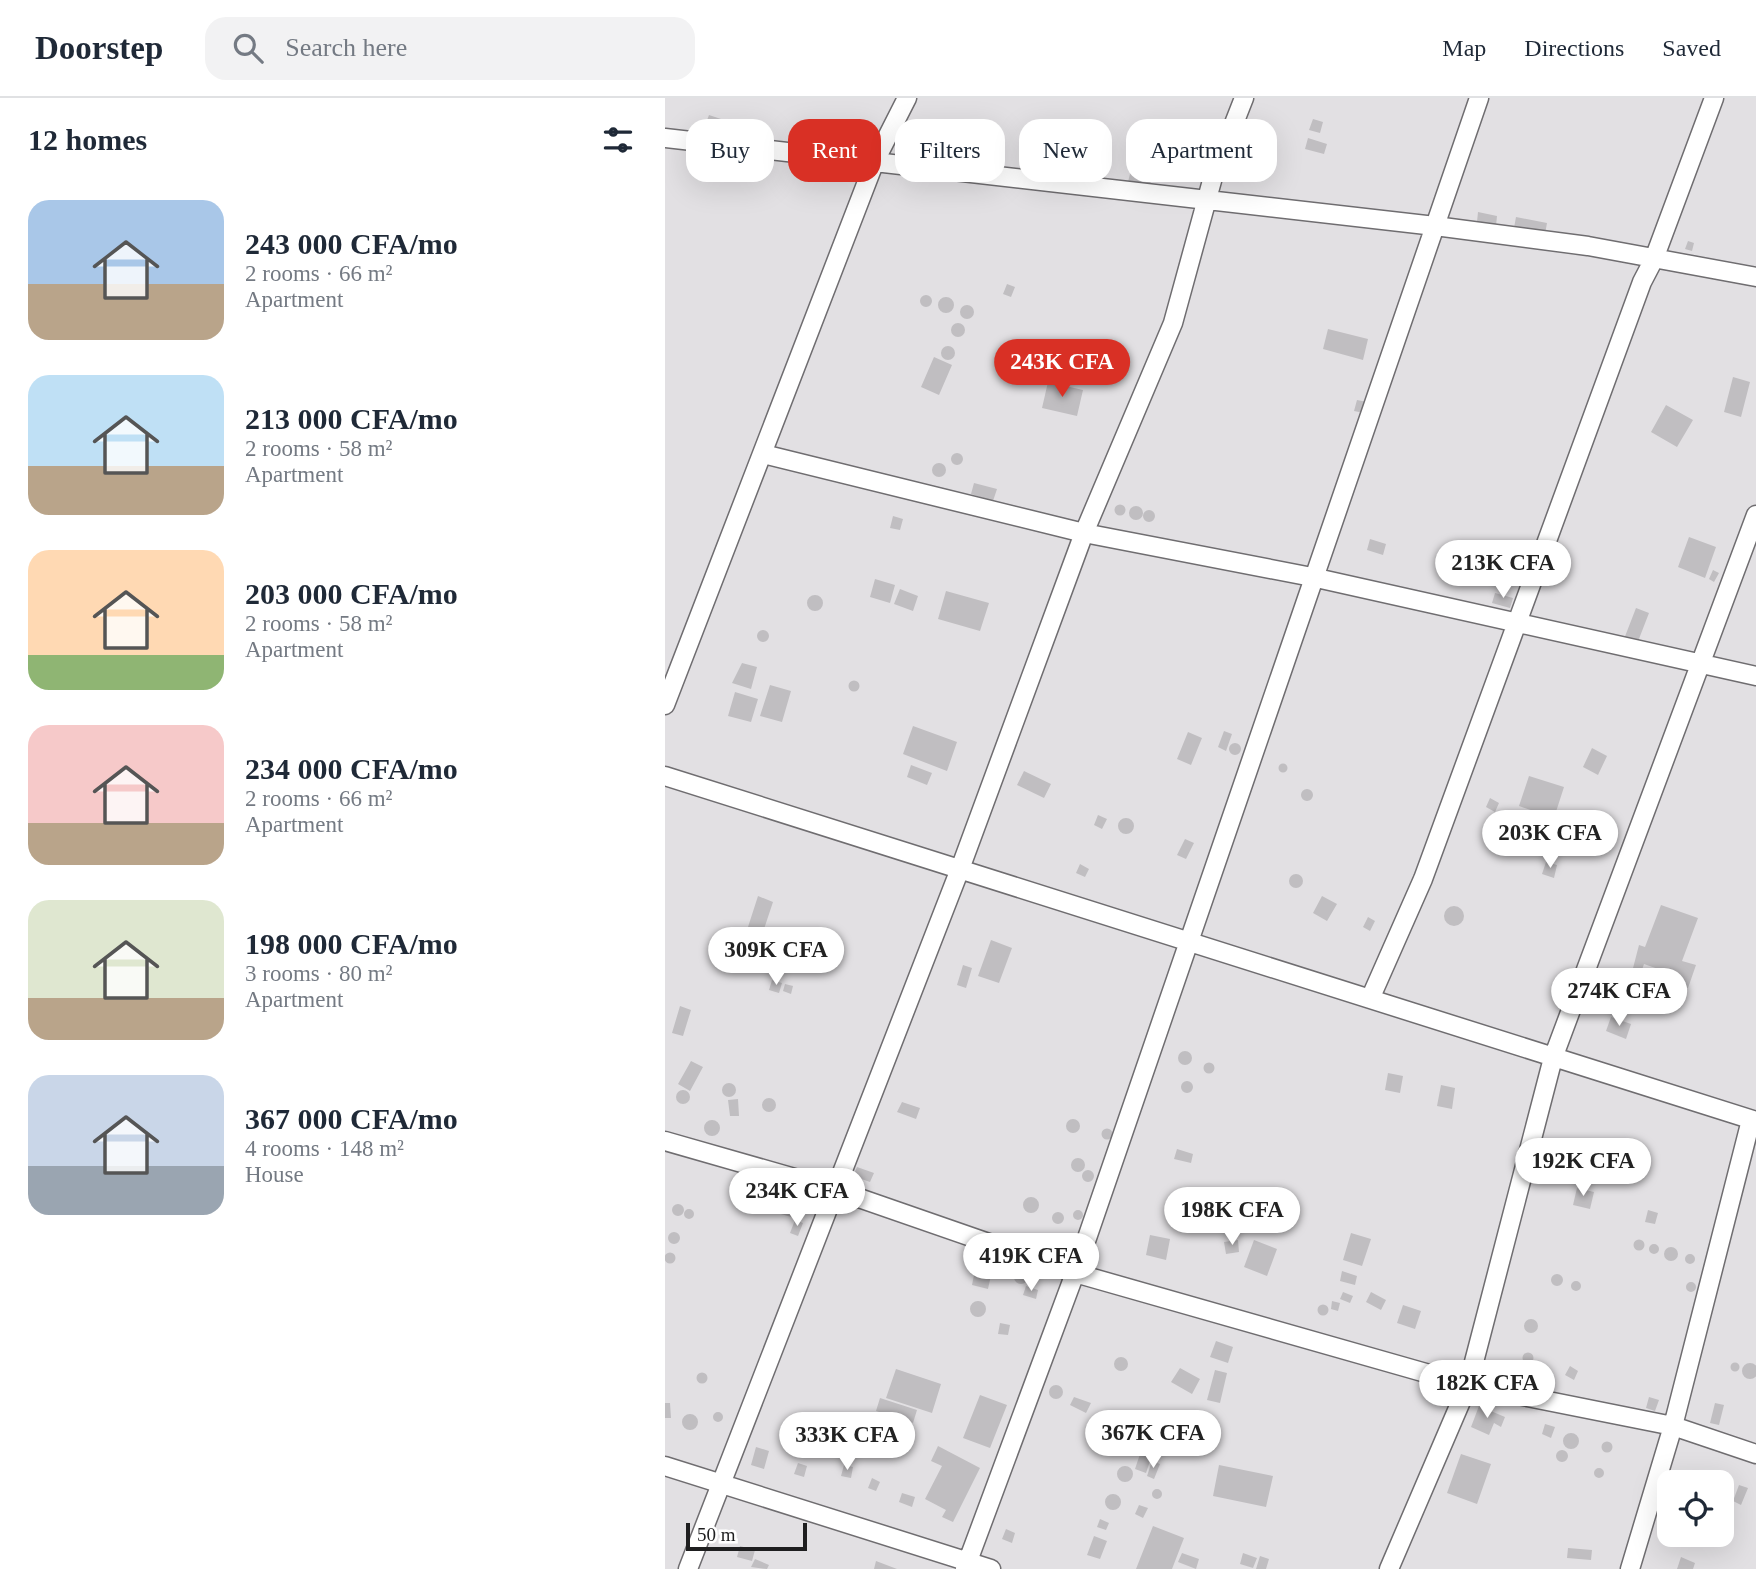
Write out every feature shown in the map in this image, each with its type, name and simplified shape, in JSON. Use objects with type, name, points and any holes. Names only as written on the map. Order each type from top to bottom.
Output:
[{"type":"street","points":[[881,149],[907,98]]},
{"type":"street","points":[[688,1569],[832,1189],[960,869],[1084,533],[1173,323],[1209,201],[1213,177],[1244,98]]},
{"type":"street","points":[[966,1565],[1075,1273],[1312,577],[1479,98]]},
{"type":"street","points":[[1370,999],[1423,879],[1520,622],[1642,282],[1654,260],[1714,98]]},
{"type":"street","points":[[665,138],[788,151]]},
{"type":"street","points":[[881,162],[1588,246],[1756,277]]},
{"type":"street","points":[[665,705],[867,182]]},
{"type":"street","points":[[763,454],[1084,533],[1312,577],[1756,676]]},
{"type":"street","points":[[1389,1569],[1468,1385],[1553,1058],[1756,515]]},
{"type":"street","points":[[665,776],[1754,1120],[1673,1426],[1630,1569]]},
{"type":"street","points":[[665,1141],[832,1189],[1075,1273],[1468,1385],[1673,1426],[1756,1454]]},
{"type":"street","points":[[665,1466],[966,1565],[991,1569]]},
{"type":"building","points":[[1313,119],[1323,122],[1320,133],[1309,130]]},
{"type":"building","points":[[1308,138],[1327,144],[1324,154],[1305,149]]},
{"type":"building","points":[[1128,182],[1151,182],[1149,188]]},
{"type":"building","points":[[1478,212],[1497,216],[1496,226],[1477,222]]},
{"type":"building","points":[[1516,217],[1547,223],[1545,234],[1514,228]]},
{"type":"building","points":[[1688,241],[1694,243],[1692,251],[1685,249]]},
{"type":"building","points":[[1007,284],[1015,287],[1011,297],[1003,294]]},
{"type":"building","points":[[926,295],[932,301],[926,307],[920,301]]},
{"type":"building","points":[[946,297],[952,299],[952,311],[946,313],[940,311],[938,305],[940,299]]},
{"type":"building","points":[[964,305],[970,305],[974,312],[970,319],[964,319],[960,315],[960,309]]},
{"type":"building","points":[[958,323],[963,325],[963,335],[958,337],[953,335],[951,330],[953,325]]},
{"type":"building","points":[[1328,329],[1368,339],[1363,360],[1323,349]]},
{"type":"building","points":[[945,346],[951,346],[955,353],[951,360],[945,360],[941,356],[941,350]]},
{"type":"building","points":[[934,357],[952,365],[939,395],[921,387]]},
{"type":"building","points":[[1733,377],[1750,382],[1741,417],[1724,412]]},
{"type":"building","points":[[1048,382],[1083,390],[1077,416],[1042,408]]},
{"type":"building","points":[[1357,400],[1367,402],[1364,413],[1354,411]]},
{"type":"building","points":[[1666,405],[1693,420],[1677,447],[1651,432]]},
{"type":"building","points":[[957,453],[963,459],[957,465],[951,459]]},
{"type":"building","points":[[936,463],[942,463],[946,470],[942,477],[936,477],[932,473],[932,467]]},
{"type":"building","points":[[974,483],[997,489],[993,501],[971,494]]},
{"type":"building","points":[[1120,505],[1124,506],[1124,514],[1120,515],[1116,514],[1115,510],[1116,506]]},
{"type":"building","points":[[1136,506],[1141,508],[1141,518],[1136,520],[1131,518],[1129,513],[1131,508]]},
{"type":"building","points":[[1144,511],[1154,511],[1154,521],[1144,521]]},
{"type":"building","points":[[893,516],[903,519],[900,530],[890,528]]},
{"type":"building","points":[[1689,537],[1716,547],[1705,578],[1678,567]]},
{"type":"building","points":[[1370,539],[1386,544],[1383,555],[1367,550]]},
{"type":"building","points":[[1713,570],[1719,573],[1714,582],[1709,579]]},
{"type":"building","points":[[875,579],[895,585],[890,603],[870,597]]},
{"type":"building","points":[[900,589],[918,596],[913,611],[894,604]]},
{"type":"building","points":[[946,591],[989,603],[980,631],[938,619]]},
{"type":"building","points":[[1495,593],[1513,598],[1510,608],[1492,603]]},
{"type":"building","points":[[812,595],[818,595],[823,603],[821,609],[812,611],[807,606],[807,600]]},
{"type":"building","points":[[1636,608],[1649,613],[1637,644],[1624,639]]},
{"type":"building","points":[[763,630],[769,636],[763,642],[757,636]]},
{"type":"building","points":[[742,663],[757,667],[751,689],[732,683]]},
{"type":"building","points":[[854,681],[858,682],[858,690],[854,691],[850,690],[849,686],[850,682]]},
{"type":"building","points":[[770,685],[791,691],[782,722],[760,716]]},
{"type":"building","points":[[735,692],[758,699],[751,722],[728,716]]},
{"type":"building","points":[[913,726],[957,742],[947,771],[903,754]]},
{"type":"building","points":[[1224,731],[1232,734],[1226,751],[1218,747]]},
{"type":"building","points":[[1188,732],[1202,738],[1191,765],[1177,759]]},
{"type":"building","points":[[1235,743],[1241,749],[1235,755],[1229,749]]},
{"type":"building","points":[[1592,748],[1607,756],[1598,775],[1583,767]]},
{"type":"building","points":[[1283,764],[1287,768],[1283,772],[1279,768]]},
{"type":"building","points":[[911,765],[932,773],[927,785],[907,777]]},
{"type":"building","points":[[1024,771],[1051,784],[1044,798],[1017,785]]},
{"type":"building","points":[[1529,776],[1564,787],[1554,818],[1519,806]]},
{"type":"building","points":[[1307,789],[1313,795],[1307,801],[1301,795]]},
{"type":"building","points":[[1490,798],[1499,803],[1495,812],[1486,807]]},
{"type":"building","points":[[1098,815],[1107,819],[1102,829],[1094,825]]},
{"type":"building","points":[[1126,818],[1134,826],[1126,834],[1118,826]]},
{"type":"building","points":[[1548,833],[1559,837],[1553,855],[1542,851]]},
{"type":"building","points":[[1185,839],[1194,843],[1186,859],[1177,855]]},
{"type":"building","points":[[1546,862],[1557,865],[1554,878],[1542,874]]},
{"type":"building","points":[[1080,864],[1089,869],[1085,877],[1076,873]]},
{"type":"building","points":[[1296,874],[1301,876],[1301,886],[1296,888],[1291,886],[1289,881],[1291,876]]},
{"type":"building","points":[[758,896],[773,902],[763,932],[748,927]]},
{"type":"building","points":[[1322,896],[1337,904],[1327,921],[1313,913]]},
{"type":"building","points":[[1661,905],[1698,918],[1682,961],[1696,965],[1688,988],[1679,985],[1681,977],[1644,964],[1635,990],[1622,985],[1628,970],[1632,972],[1639,945],[1645,947]]},
{"type":"building","points":[[1454,906],[1461,909],[1464,916],[1461,923],[1454,926],[1447,923],[1444,916],[1447,909]]},
{"type":"building","points":[[1368,917],[1375,921],[1370,931],[1363,927]]},
{"type":"building","points":[[804,930],[811,933],[806,946],[799,943]]},
{"type":"building","points":[[761,933],[766,935],[766,945],[761,947],[756,945],[754,940],[756,935]]},
{"type":"building","points":[[991,940],[1012,948],[999,983],[978,976]]},
{"type":"building","points":[[763,950],[769,950],[773,957],[769,964],[763,964],[759,960],[759,954]]},
{"type":"building","points":[[963,965],[972,968],[966,988],[957,985]]},
{"type":"building","points":[[772,980],[782,983],[779,993],[769,990]]},
{"type":"building","points":[[785,984],[793,986],[791,994],[783,991]]},
{"type":"building","points":[[680,1006],[691,1010],[683,1036],[672,1033]]},
{"type":"building","points":[[1611,1017],[1631,1024],[1626,1039],[1606,1031]]},
{"type":"building","points":[[1185,1051],[1190,1053],[1190,1063],[1185,1065],[1180,1063],[1178,1058],[1180,1053]]},
{"type":"building","points":[[691,1061],[703,1067],[690,1091],[678,1084]]},
{"type":"building","points":[[1209,1063],[1213,1064],[1213,1072],[1209,1073],[1205,1072],[1204,1068],[1205,1064]]},
{"type":"building","points":[[1388,1073],[1403,1076],[1400,1093],[1385,1090]]},
{"type":"building","points":[[1187,1081],[1193,1087],[1187,1093],[1181,1087]]},
{"type":"building","points":[[729,1083],[734,1085],[734,1095],[729,1097],[724,1095],[722,1090],[724,1085]]},
{"type":"building","points":[[1441,1085],[1455,1088],[1452,1109],[1437,1106]]},
{"type":"building","points":[[680,1090],[686,1090],[690,1097],[686,1104],[680,1104],[676,1100],[676,1094]]},
{"type":"building","points":[[766,1098],[772,1098],[776,1105],[772,1112],[766,1112],[762,1108],[762,1102]]},
{"type":"building","points":[[738,1099],[739,1116],[730,1116],[728,1100]]},
{"type":"building","points":[[902,1102],[920,1108],[916,1119],[897,1112]]},
{"type":"building","points":[[1070,1119],[1076,1119],[1080,1126],[1076,1133],[1070,1133],[1066,1129],[1066,1123]]},
{"type":"building","points":[[712,1120],[718,1122],[718,1134],[712,1136],[706,1134],[704,1128],[706,1122]]},
{"type":"building","points":[[1107,1129],[1111,1130],[1111,1138],[1107,1139],[1103,1138],[1102,1134],[1103,1130]]},
{"type":"building","points":[[1177,1149],[1193,1154],[1191,1163],[1174,1159]]},
{"type":"building","points":[[1078,1158],[1083,1160],[1083,1170],[1078,1172],[1073,1170],[1071,1165],[1073,1160]]},
{"type":"building","points":[[857,1167],[874,1173],[870,1182],[853,1176]]},
{"type":"building","points":[[1088,1170],[1094,1176],[1088,1182],[1082,1176]]},
{"type":"building","points":[[1577,1188],[1594,1192],[1590,1209],[1573,1205]]},
{"type":"building","points":[[1031,1197],[1037,1199],[1037,1211],[1031,1213],[1025,1211],[1023,1205],[1025,1199]]},
{"type":"building","points":[[773,1199],[799,1206],[795,1218],[770,1211]]},
{"type":"building","points":[[678,1204],[684,1210],[678,1216],[672,1210]]},
{"type":"building","points":[[689,1209],[693,1210],[693,1218],[689,1219],[685,1218],[684,1214],[685,1210]]},
{"type":"building","points":[[1078,1210],[1082,1211],[1082,1219],[1078,1220],[1074,1219],[1073,1215],[1074,1211]]},
{"type":"building","points":[[1648,1210],[1658,1213],[1655,1224],[1645,1222]]},
{"type":"building","points":[[1058,1212],[1064,1218],[1058,1224],[1052,1218]]},
{"type":"building","points":[[795,1220],[803,1223],[798,1236],[790,1233]]},
{"type":"building","points":[[674,1232],[680,1238],[674,1244],[668,1238]]},
{"type":"building","points":[[1351,1233],[1371,1239],[1362,1266],[1343,1260]]},
{"type":"building","points":[[1150,1235],[1170,1239],[1166,1260],[1146,1255]]},
{"type":"building","points":[[1238,1240],[1239,1252],[1226,1254],[1224,1242]]},
{"type":"building","points":[[1254,1240],[1277,1249],[1267,1276],[1244,1267]]},
{"type":"building","points":[[1639,1240],[1643,1241],[1643,1249],[1639,1250],[1635,1249],[1634,1245],[1635,1241]]},
{"type":"building","points":[[1654,1244],[1658,1245],[1658,1253],[1654,1254],[1650,1253],[1649,1249],[1650,1245]]},
{"type":"building","points":[[1671,1247],[1676,1249],[1676,1259],[1671,1261],[1666,1259],[1664,1254],[1666,1249]]},
{"type":"building","points":[[670,1253],[674,1254],[674,1262],[670,1263],[666,1262],[665,1258],[666,1254]]},
{"type":"building","points":[[1690,1254],[1695,1259],[1690,1264],[1685,1259]]},
{"type":"building","points":[[983,1264],[993,1266],[988,1289],[972,1285],[975,1270],[982,1271]]},
{"type":"building","points":[[1018,1270],[1024,1270],[1028,1277],[1024,1284],[1018,1284],[1014,1280],[1014,1274]]},
{"type":"building","points":[[1342,1271],[1357,1276],[1355,1285],[1340,1281]]},
{"type":"building","points":[[1557,1274],[1563,1280],[1557,1286],[1551,1280]]},
{"type":"building","points":[[1576,1281],[1580,1282],[1580,1290],[1576,1291],[1572,1290],[1571,1286],[1572,1282]]},
{"type":"building","points":[[1691,1282],[1695,1283],[1695,1291],[1691,1292],[1687,1291],[1686,1287],[1687,1283]]},
{"type":"building","points":[[1026,1286],[1038,1290],[1036,1299],[1023,1295]]},
{"type":"building","points":[[1343,1292],[1353,1296],[1350,1303],[1340,1299]]},
{"type":"building","points":[[1371,1292],[1386,1300],[1381,1310],[1366,1302]]},
{"type":"building","points":[[975,1301],[981,1301],[986,1309],[984,1315],[975,1317],[970,1312],[970,1306]]},
{"type":"building","points":[[1332,1301],[1340,1303],[1338,1311],[1331,1309]]},
{"type":"building","points":[[1323,1304],[1329,1310],[1323,1316],[1317,1310]]},
{"type":"building","points":[[1403,1305],[1421,1311],[1415,1329],[1397,1323]]},
{"type":"building","points":[[1528,1319],[1534,1319],[1538,1326],[1534,1333],[1528,1333],[1524,1329],[1524,1323]]},
{"type":"building","points":[[1000,1323],[1010,1325],[1008,1335],[998,1334]]},
{"type":"building","points":[[1216,1341],[1233,1347],[1228,1363],[1210,1357]]},
{"type":"building","points":[[1528,1353],[1532,1354],[1532,1362],[1528,1363],[1524,1362],[1523,1358],[1524,1354]]},
{"type":"building","points":[[1121,1357],[1126,1359],[1126,1369],[1121,1371],[1116,1369],[1114,1364],[1116,1359]]},
{"type":"building","points":[[1735,1363],[1739,1367],[1735,1371],[1731,1367]]},
{"type":"building","points":[[1747,1364],[1755,1366],[1757,1374],[1753,1378],[1747,1378],[1743,1374],[1743,1368]]},
{"type":"building","points":[[1570,1366],[1578,1371],[1574,1380],[1565,1375]]},
{"type":"building","points":[[1180,1368],[1200,1379],[1192,1394],[1171,1382]]},
{"type":"building","points":[[896,1369],[941,1384],[932,1413],[886,1398]]},
{"type":"building","points":[[1215,1370],[1227,1373],[1220,1403],[1207,1400]]},
{"type":"building","points":[[702,1372],[708,1378],[702,1384],[696,1378]]},
{"type":"building","points":[[1053,1385],[1059,1385],[1063,1392],[1059,1399],[1053,1399],[1049,1395],[1049,1389]]},
{"type":"building","points":[[980,1395],[1007,1405],[990,1448],[963,1438]]},
{"type":"building","points":[[1074,1397],[1091,1403],[1086,1413],[1070,1405]]},
{"type":"building","points":[[1649,1397],[1659,1400],[1655,1411],[1646,1408]]},
{"type":"building","points":[[880,1398],[917,1410],[913,1423],[876,1411]]},
{"type":"building","points":[[665,1403],[670,1403],[671,1418],[665,1418]]},
{"type":"building","points":[[1715,1403],[1724,1405],[1719,1425],[1710,1423]]},
{"type":"building","points":[[1479,1406],[1505,1417],[1501,1427],[1494,1423],[1489,1435],[1471,1427]]},
{"type":"building","points":[[718,1412],[722,1413],[722,1421],[718,1422],[714,1421],[713,1417],[714,1413]]},
{"type":"building","points":[[690,1414],[696,1416],[696,1428],[690,1430],[684,1428],[682,1422],[684,1416]]},
{"type":"building","points":[[1545,1424],[1555,1427],[1551,1438],[1542,1434]]},
{"type":"building","points":[[1571,1433],[1579,1441],[1571,1449],[1563,1441]]},
{"type":"building","points":[[1607,1441],[1613,1447],[1607,1453],[1601,1447]]},
{"type":"building","points":[[938,1446],[980,1468],[953,1522],[942,1517],[946,1510],[925,1499],[942,1466],[931,1461]]},
{"type":"building","points":[[756,1447],[769,1451],[764,1469],[751,1465]]},
{"type":"building","points":[[1562,1450],[1568,1456],[1562,1462],[1556,1456]]},
{"type":"building","points":[[1141,1451],[1152,1455],[1146,1473],[1135,1469]]},
{"type":"building","points":[[1461,1454],[1491,1464],[1477,1504],[1447,1493]]},
{"type":"building","points":[[1152,1461],[1160,1464],[1154,1479],[1147,1476]]},
{"type":"building","points":[[798,1463],[807,1466],[804,1477],[794,1474]]},
{"type":"building","points":[[844,1465],[853,1467],[851,1478],[841,1476]]},
{"type":"building","points":[[1219,1465],[1273,1476],[1266,1507],[1213,1496]]},
{"type":"building","points":[[1122,1466],[1128,1466],[1133,1474],[1131,1480],[1122,1482],[1117,1477],[1117,1471]]},
{"type":"building","points":[[1599,1468],[1603,1469],[1603,1477],[1599,1478],[1595,1477],[1594,1473],[1595,1469]]},
{"type":"building","points":[[872,1478],[880,1482],[876,1491],[868,1488]]},
{"type":"building","points":[[1739,1485],[1748,1488],[1741,1505],[1734,1502]]},
{"type":"building","points":[[1157,1489],[1161,1490],[1161,1498],[1157,1499],[1153,1498],[1152,1494],[1153,1490]]},
{"type":"building","points":[[902,1493],[915,1497],[912,1507],[899,1502]]},
{"type":"building","points":[[1113,1494],[1119,1496],[1119,1508],[1113,1510],[1107,1508],[1105,1502],[1107,1496]]},
{"type":"building","points":[[1139,1505],[1148,1508],[1143,1518],[1135,1514]]},
{"type":"building","points":[[1100,1519],[1109,1523],[1106,1530],[1097,1527]]},
{"type":"building","points":[[1153,1526],[1184,1538],[1172,1569],[1136,1569]]},
{"type":"building","points":[[1006,1529],[1015,1533],[1012,1543],[1002,1539]]},
{"type":"building","points":[[1094,1536],[1107,1541],[1100,1559],[1087,1555]]},
{"type":"building","points":[[740,1546],[755,1550],[752,1561],[737,1557]]},
{"type":"building","points":[[1568,1548],[1592,1550],[1591,1560],[1567,1558]]},
{"type":"building","points":[[1182,1553],[1199,1559],[1196,1569],[1178,1562]]},
{"type":"building","points":[[1243,1553],[1257,1558],[1253,1568],[1240,1564]]},
{"type":"building","points":[[1260,1556],[1269,1559],[1266,1569],[1256,1569]]},
{"type":"building","points":[[1681,1557],[1695,1563],[1693,1569],[1677,1569]]},
{"type":"building","points":[[755,1559],[769,1565],[767,1569],[751,1567]]},
{"type":"building","points":[[876,1561],[897,1569],[874,1569]]}]
